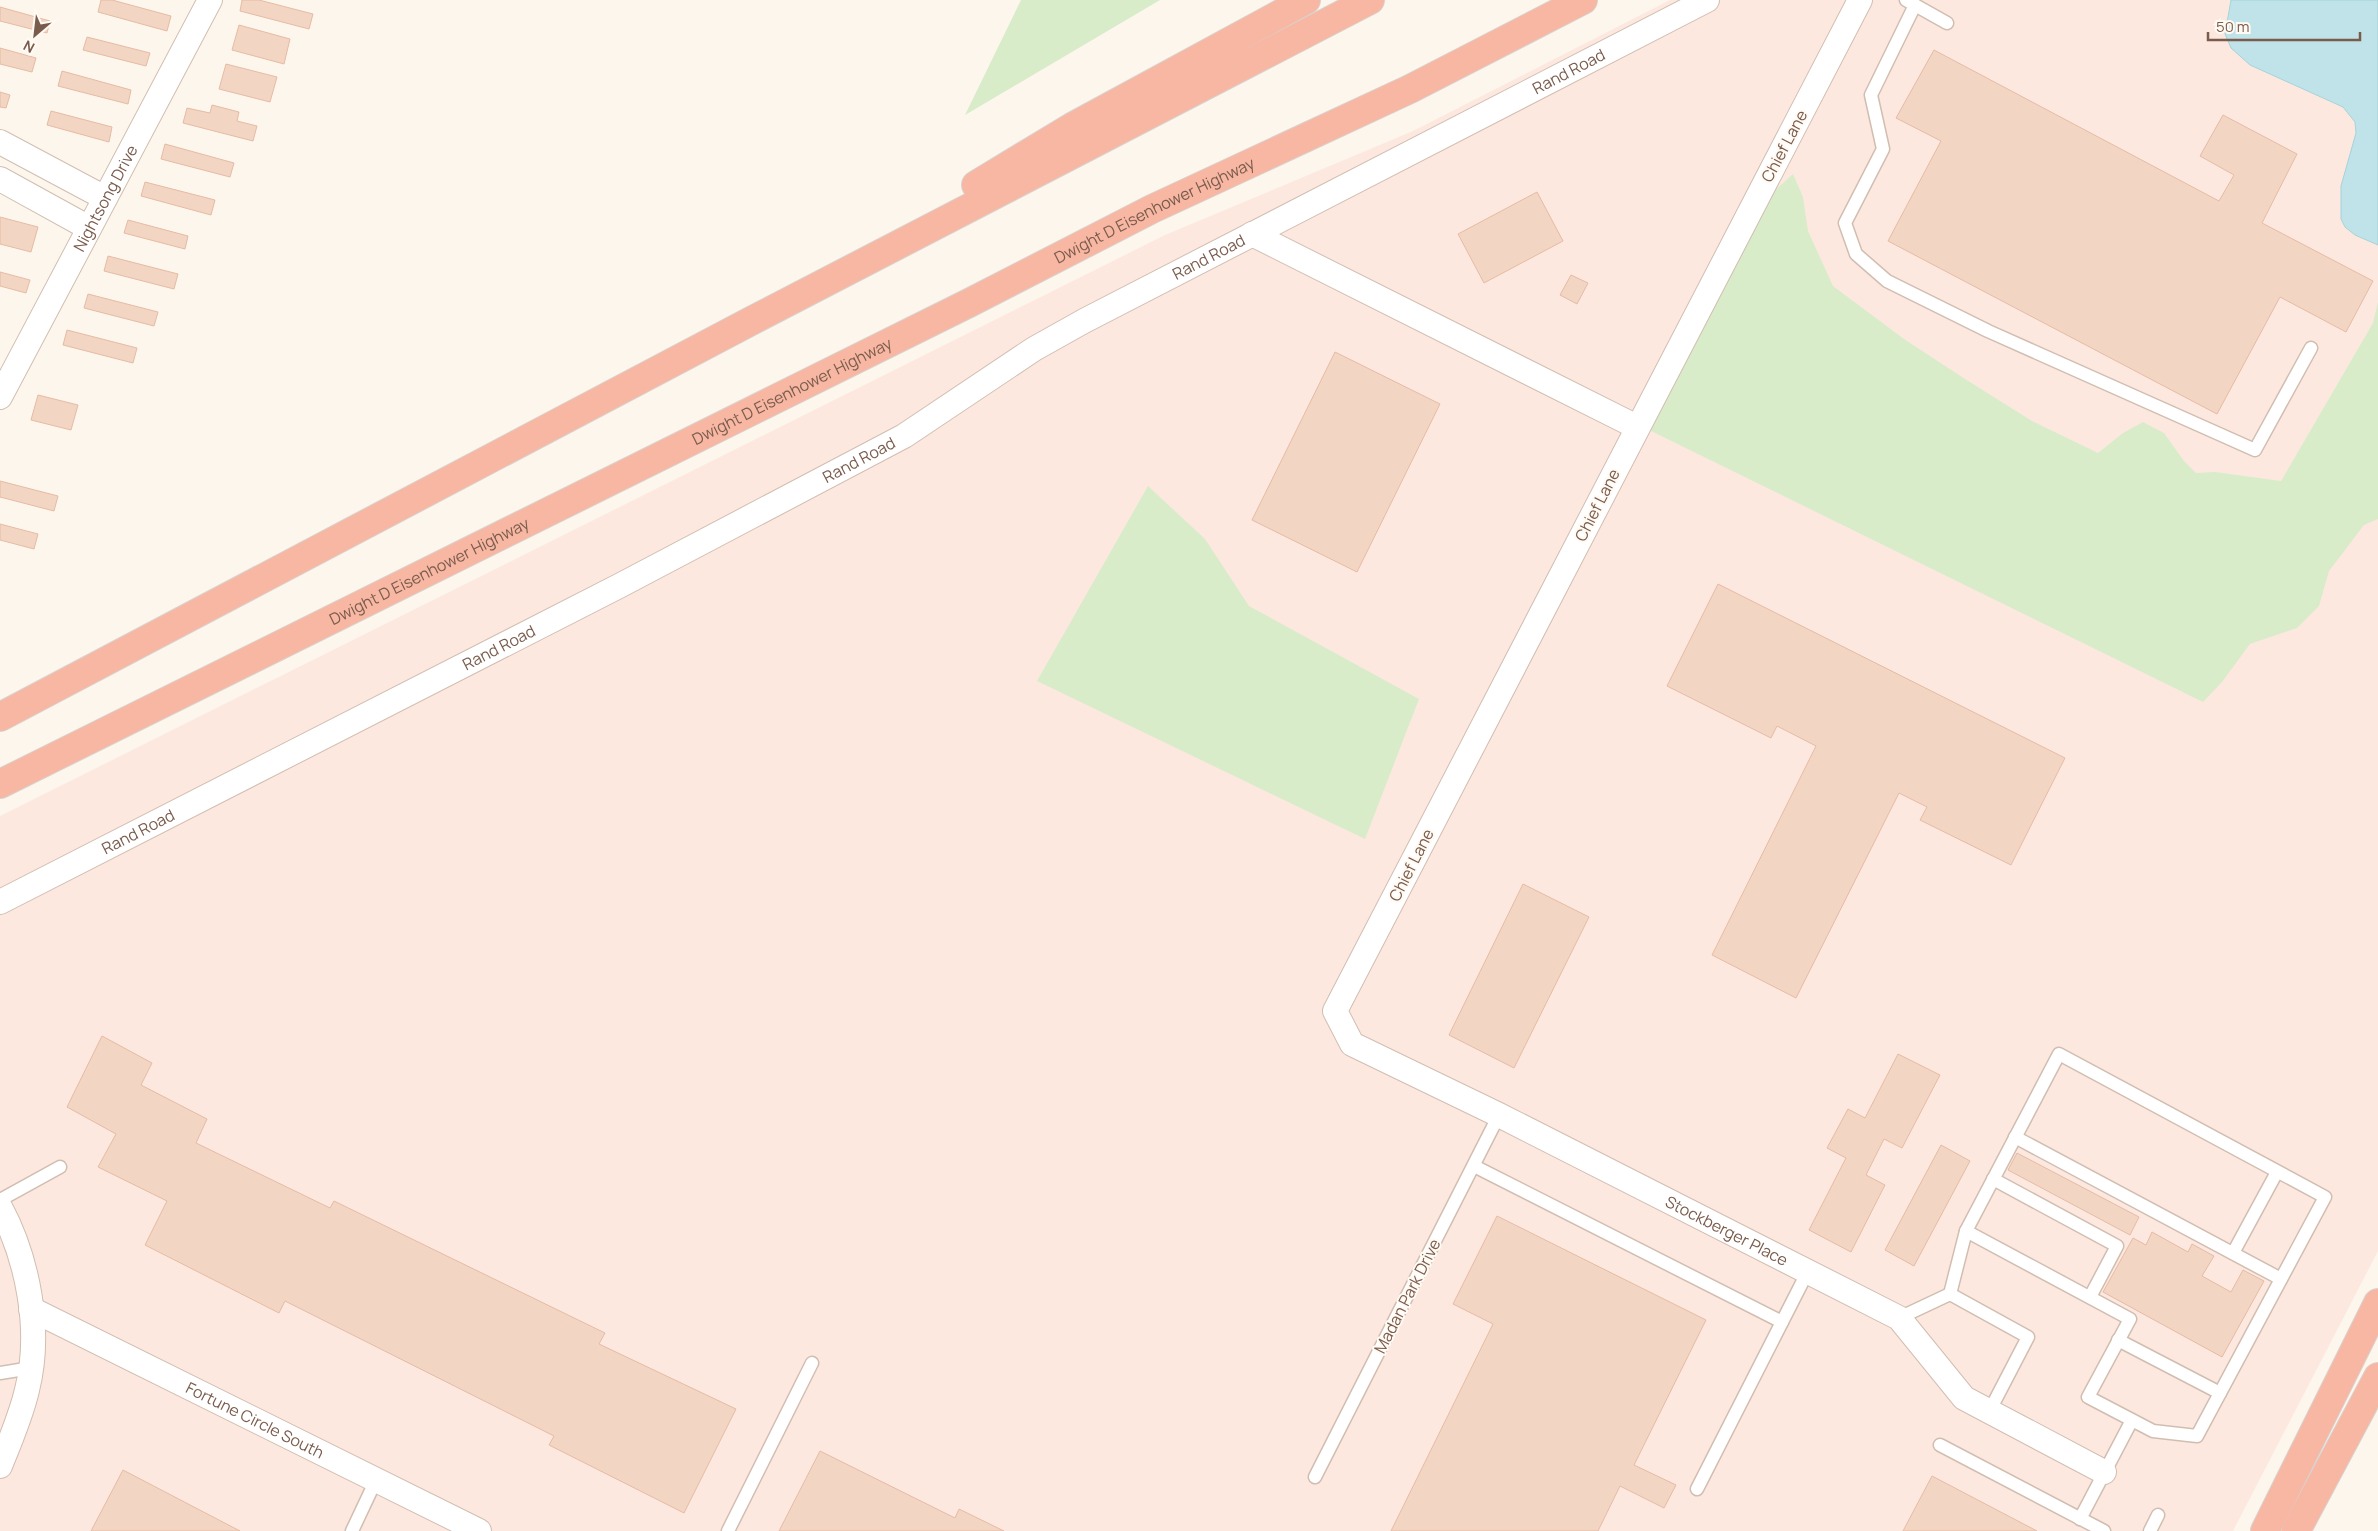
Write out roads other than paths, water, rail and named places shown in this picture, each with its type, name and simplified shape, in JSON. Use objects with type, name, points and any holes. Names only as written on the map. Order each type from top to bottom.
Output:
[{"type":"highway","points":[[753,320],[1072,127],[1306,0]]},
{"type":"highway","points":[[0,717],[753,320],[1370,0]]},
{"type":"highway","name":"Dwight D Eisenhower Highway","points":[[0,784],[969,303],[1152,209],[1410,89],[1583,0]]},
{"type":"highway","points":[[2265,1531],[2378,1303]]},
{"type":"highway","points":[[2296,1531],[2378,1377]]},
{"type":"street","name":"Nightsong Drive","points":[[0,397],[210,0]]},
{"type":"street","name":"Rand Road","points":[[0,902],[619,586],[904,436],[1034,349],[1084,321],[1707,0]]},
{"type":"street","name":"Chief Lane","points":[[1335,1012],[1860,0]]},
{"type":"street","points":[[0,142],[105,198]]},
{"type":"street","points":[[0,179],[89,228]]},
{"type":"street","points":[[1252,234],[1638,427]]},
{"type":"street","name":"Stockberger Place","points":[[1335,1012],[1352,1044],[1499,1115],[1899,1318],[1964,1398],[2104,1472]]},
{"type":"street","points":[[0,1207],[18,1253],[31,1309],[28,1389],[20,1416],[0,1466]]},
{"type":"street","name":"Fortune Circle South","points":[[31,1309],[479,1531]]},
{"type":"lane","points":[[1948,23],[1910,3],[1871,95],[1883,149],[1845,223],[1856,254],[1887,281],[1988,331],[2255,450],[2311,348]]},
{"type":"lane","points":[[1950,1294],[1966,1230],[2059,1054],[2325,1198],[2197,1436],[2153,1430],[2088,1397],[2130,1318],[1966,1230]]},
{"type":"lane","name":"Madan Park Drive","points":[[1315,1478],[1499,1115]]},
{"type":"lane","points":[[2015,1137],[2281,1279]]},
{"type":"lane","points":[[1474,1166],[1782,1322]]},
{"type":"lane","points":[[0,1200],[60,1167]]},
{"type":"lane","points":[[2233,1254],[2277,1172]]},
{"type":"lane","points":[[1993,1179],[2117,1246],[2090,1297]]},
{"type":"lane","points":[[1697,1488],[1808,1271]]},
{"type":"lane","points":[[1899,1318],[1950,1294]]},
{"type":"lane","points":[[1950,1294],[2028,1337],[1989,1412]]},
{"type":"lane","points":[[2118,1340],[2220,1393]]},
{"type":"lane","points":[[728,1531],[812,1363]]},
{"type":"lane","points":[[0,1373],[30,1368]]},
{"type":"lane","points":[[2080,1519],[2132,1420]]},
{"type":"lane","points":[[1940,1444],[2104,1531]]},
{"type":"lane","points":[[352,1531],[376,1480]]},
{"type":"lane","points":[[2150,1531],[2158,1515]]},
{"type":"water","points":[[2231,0],[2378,0],[2378,245],[2355,235],[2345,227],[2341,219],[2341,186],[2356,133],[2355,122],[2343,107],[2250,65],[2231,48],[2225,34]]}]
